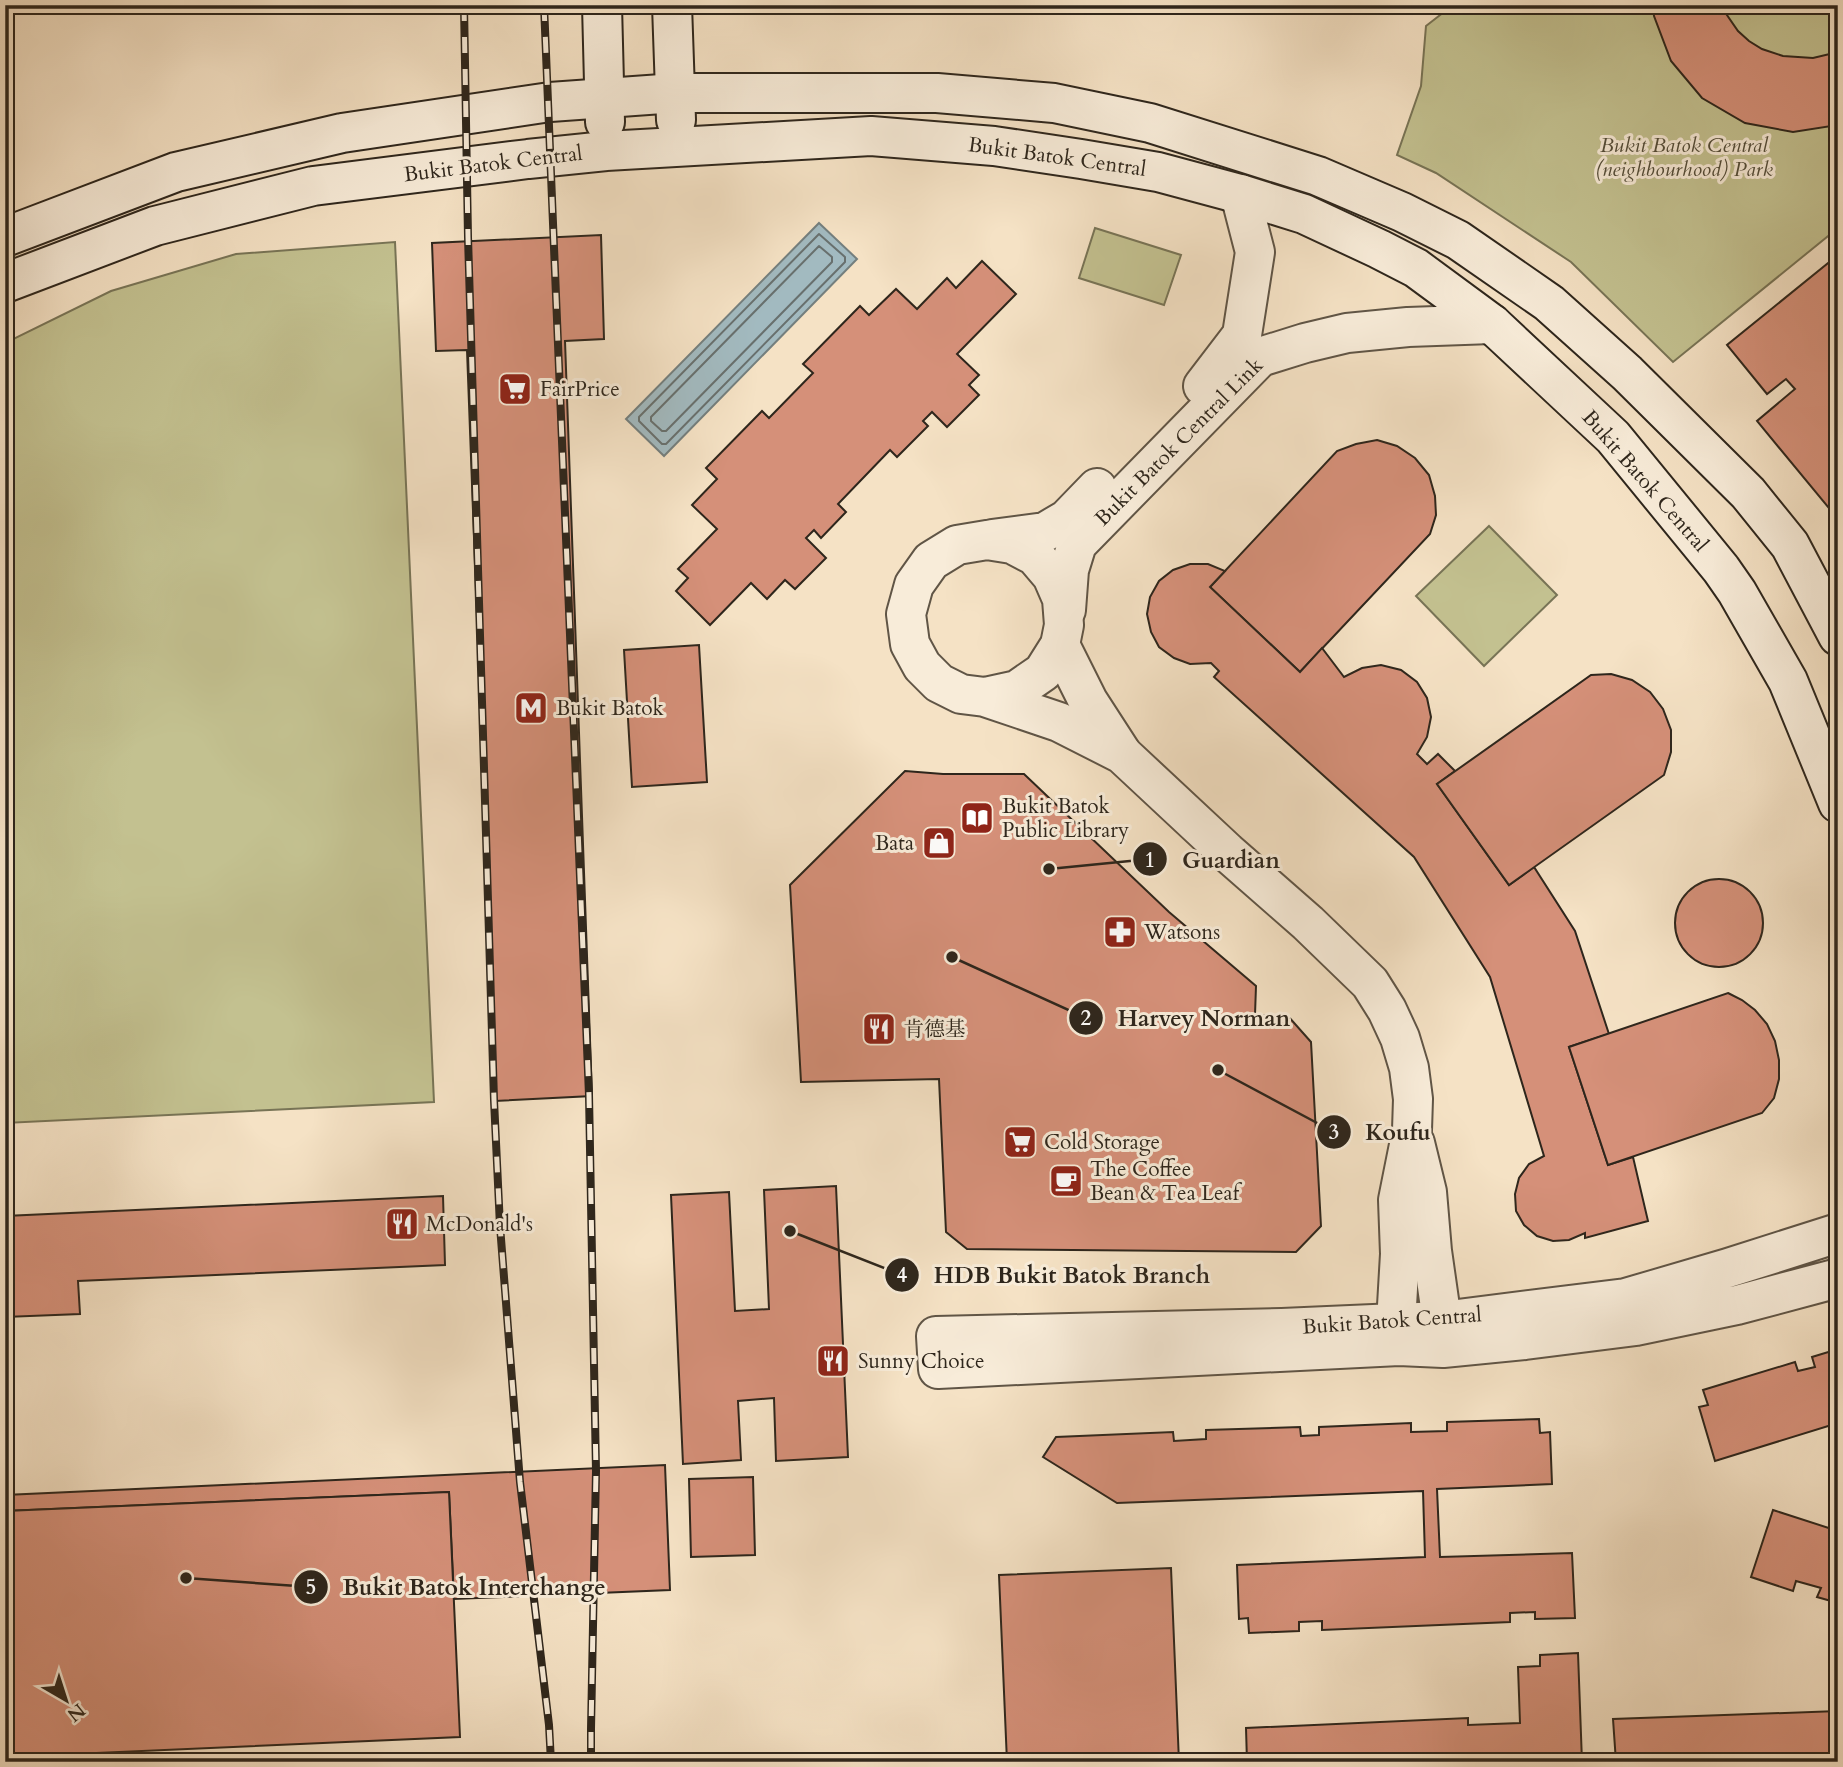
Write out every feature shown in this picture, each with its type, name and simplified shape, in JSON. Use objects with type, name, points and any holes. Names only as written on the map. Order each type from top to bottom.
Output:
[{"type":"main road","points":[[603,5],[606,151]]},
{"type":"main road","points":[[672,5],[676,93],[675,146]]},
{"type":"main road","points":[[5,237],[176,172],[342,133],[550,102],[676,93],[937,93],[1054,103],[1150,123],[1318,176],[1402,212],[1458,240],[1549,303],[1627,373],[1748,493],[1790,545],[1838,636]]},
{"type":"main road","name":"Bukit Batok Central","points":[[5,283],[155,226],[313,186],[528,159],[675,146],[872,136],[994,146],[1158,172],[1241,194],[1304,214],[1416,268],[1492,324],[1613,437],[1721,569],[1737,593],[1788,681],[1838,803]]},
{"type":"main road","name":"Bukit Batok Central Link","points":[[1122,754],[1059,722],[985,697],[961,694],[939,683],[922,666],[910,644],[906,614],[914,585],[931,561],[957,545],[1045,531],[1067,519],[1200,389],[1242,335],[1255,252],[1241,194]]},
{"type":"main road","name":"Bukit Batok Central Link","points":[[985,697],[1017,690],[1043,672],[1062,635],[1069,570],[1077,544],[1260,357],[1347,332],[1492,324]]},
{"type":"main road","name":"Bukit Batok Central Link","points":[[986,540],[1012,544],[1035,556],[1052,576],[1062,599],[1062,635],[1088,701],[1122,754],[1308,923],[1370,983],[1387,1010],[1409,1068],[1413,1099],[1412,1130],[1398,1199],[1398,1335]]},
{"type":"main road","name":"Bukit Batok Central Link","points":[[1412,1130],[1427,1192],[1442,1334]]},
{"type":"main road","name":"Bukit Batok Central","points":[[1442,1334],[1626,1298],[1838,1233]]},
{"type":"main road","name":"Bukit Batok Central","points":[[937,1352],[1442,1334],[1525,1340],[1636,1326],[1737,1305],[1838,1278]]},
{"type":"green space","name":"Bukit Batok Central (neighbourhood) Park","points":[[1453,5],[1838,5],[1838,228],[1673,362],[1571,262],[1436,173],[1397,155],[1421,86],[1426,26]]},
{"type":"green space","points":[[1095,228],[1181,255],[1164,305],[1079,278]]},
{"type":"green space","points":[[395,242],[434,1102],[5,1123],[5,343],[111,291],[236,254]]},
{"type":"green space","points":[[1489,526],[1557,595],[1484,666],[1416,596]]},
{"type":"water","points":[[819,223],[857,259],[664,456],[626,419]]},
{"type":"building","points":[[1653,5],[1720,5],[1738,31],[1749,41],[1783,56],[1813,58],[1838,52],[1838,125],[1793,132],[1745,123],[1702,98],[1671,61],[1654,16]]},
{"type":"building","points":[[601,235],[604,339],[565,341],[592,1096],[495,1101],[467,350],[436,351],[432,243]]},
{"type":"building","points":[[1838,255],[1838,519],[1757,421],[1795,389],[1786,379],[1767,394],[1727,345]]},
{"type":"building","points":[[982,261],[1016,294],[957,354],[979,375],[969,385],[979,395],[947,427],[932,412],[923,421],[928,426],[897,457],[890,450],[838,504],[846,512],[821,538],[814,530],[806,538],[826,558],[795,589],[785,580],[767,599],[751,583],[710,625],[676,591],[688,578],[678,569],[717,529],[692,505],[717,479],[706,468],[762,411],[769,418],[813,373],[803,364],[860,306],[869,315],[896,289],[917,309],[947,278],[956,288]]},
{"type":"building","points":[[1377,440],[1397,446],[1415,458],[1429,475],[1435,496],[1436,515],[1430,534],[1300,672],[1210,587],[1337,451]]},
{"type":"building","points":[[1190,564],[1208,564],[1225,571],[1210,587],[1300,672],[1322,648],[1344,677],[1362,668],[1381,665],[1401,670],[1417,682],[1427,698],[1431,717],[1427,737],[1417,754],[1427,764],[1438,754],[1455,771],[1437,784],[1509,885],[1534,867],[1575,931],[1609,1034],[1569,1047],[1608,1165],[1633,1157],[1648,1221],[1585,1238],[1585,1233],[1569,1240],[1553,1241],[1537,1236],[1524,1225],[1516,1211],[1515,1194],[1519,1178],[1529,1164],[1544,1156],[1490,977],[1414,857],[1214,677],[1219,671],[1211,663],[1190,664],[1174,658],[1159,647],[1151,632],[1147,614],[1150,597],[1159,581],[1173,570]]},
{"type":"building","points":[[699,645],[707,782],[632,787],[624,650]]},
{"type":"building","points":[[1611,674],[1632,680],[1650,692],[1663,709],[1671,730],[1671,752],[1664,775],[1509,885],[1437,784],[1591,675]]},
{"type":"building","points":[[905,771],[1024,774],[1169,912],[1256,986],[1255,1015],[1288,1016],[1311,1042],[1321,1226],[1296,1252],[967,1249],[946,1232],[939,1079],[801,1082],[790,885]]},
{"type":"building","points":[[1719,879],[1736,882],[1750,892],[1760,906],[1763,923],[1760,940],[1750,954],[1736,964],[1719,967],[1702,964],[1688,954],[1678,940],[1675,923],[1678,906],[1688,892],[1702,882]]},
{"type":"building","points":[[1728,993],[1755,1010],[1767,1024],[1775,1041],[1779,1079],[1774,1098],[1762,1113],[1608,1165],[1569,1047]]},
{"type":"building","points":[[836,1186],[848,1457],[776,1461],[774,1398],[738,1401],[741,1460],[683,1464],[671,1195],[729,1192],[735,1311],[769,1309],[764,1190]]},
{"type":"building","points":[[443,1196],[445,1265],[78,1281],[80,1314],[5,1317],[5,1216]]},
{"type":"building","points":[[1838,1349],[1838,1423],[1715,1461],[1699,1407],[1708,1405],[1703,1390],[1795,1362],[1798,1371],[1815,1367],[1812,1357]]},
{"type":"building","points":[[1539,1419],[1540,1433],[1550,1432],[1552,1484],[1437,1489],[1440,1557],[1572,1553],[1575,1618],[1535,1619],[1535,1612],[1510,1613],[1510,1622],[1322,1630],[1322,1621],[1299,1622],[1299,1631],[1249,1633],[1248,1618],[1239,1619],[1237,1565],[1425,1557],[1423,1491],[1117,1503],[1043,1457],[1056,1437],[1173,1432],[1174,1441],[1206,1439],[1206,1430],[1300,1427],[1301,1436],[1319,1435],[1319,1427],[1411,1423],[1411,1432],[1447,1431],[1447,1422]]},
{"type":"building","points":[[665,1465],[670,1590],[454,1599],[449,1492],[5,1511],[5,1495]]},
{"type":"building","points":[[753,1477],[755,1555],[691,1557],[689,1479]]},
{"type":"building","points":[[449,1492],[460,1737],[5,1757],[5,1511]]},
{"type":"building","points":[[1773,1510],[1838,1531],[1838,1603],[1817,1597],[1821,1588],[1796,1581],[1793,1591],[1751,1577]]},
{"type":"building","points":[[1171,1568],[1179,1762],[1007,1762],[999,1575]]},
{"type":"building","points":[[1578,1653],[1582,1762],[1247,1762],[1246,1728],[1468,1718],[1468,1725],[1520,1723],[1518,1667],[1540,1666],[1540,1655]]},
{"type":"building","points":[[1838,1711],[1838,1762],[1616,1762],[1613,1719]]},
{"type":"railway","points":[[464,5],[468,237],[500,1226],[520,1482],[551,1762]]},
{"type":"railway","points":[[544,5],[589,1095],[596,1471],[591,1762]]},
{"type":"place","name":"FairPrice","points":[[515,389]]},
{"type":"place","name":"Bukit Batok","points":[[531,708]]},
{"type":"place","name":"Bukit Batok Public Library","points":[[977,818]]},
{"type":"place","name":"Bata","points":[[939,843]]},
{"type":"place","name":"Guardian","points":[[1049,869]]},
{"type":"place","name":"Watsons","points":[[1120,932]]},
{"type":"place","name":"Harvey Norman","points":[[952,957]]},
{"type":"place","name":"肯德基","points":[[879,1029]]},
{"type":"place","name":"Koufu","points":[[1218,1070]]},
{"type":"place","name":"Cold Storage","points":[[1020,1142]]},
{"type":"place","name":"The Coffee Bean & Tea Leaf","points":[[1066,1181]]},
{"type":"place","name":"McDonald's","points":[[402,1224]]},
{"type":"place","name":"HDB Bukit Batok Branch","points":[[790,1231]]},
{"type":"place","name":"Sunny Choice","points":[[833,1361]]},
{"type":"place","name":"Bukit Batok Interchange","points":[[186,1578]]}]
